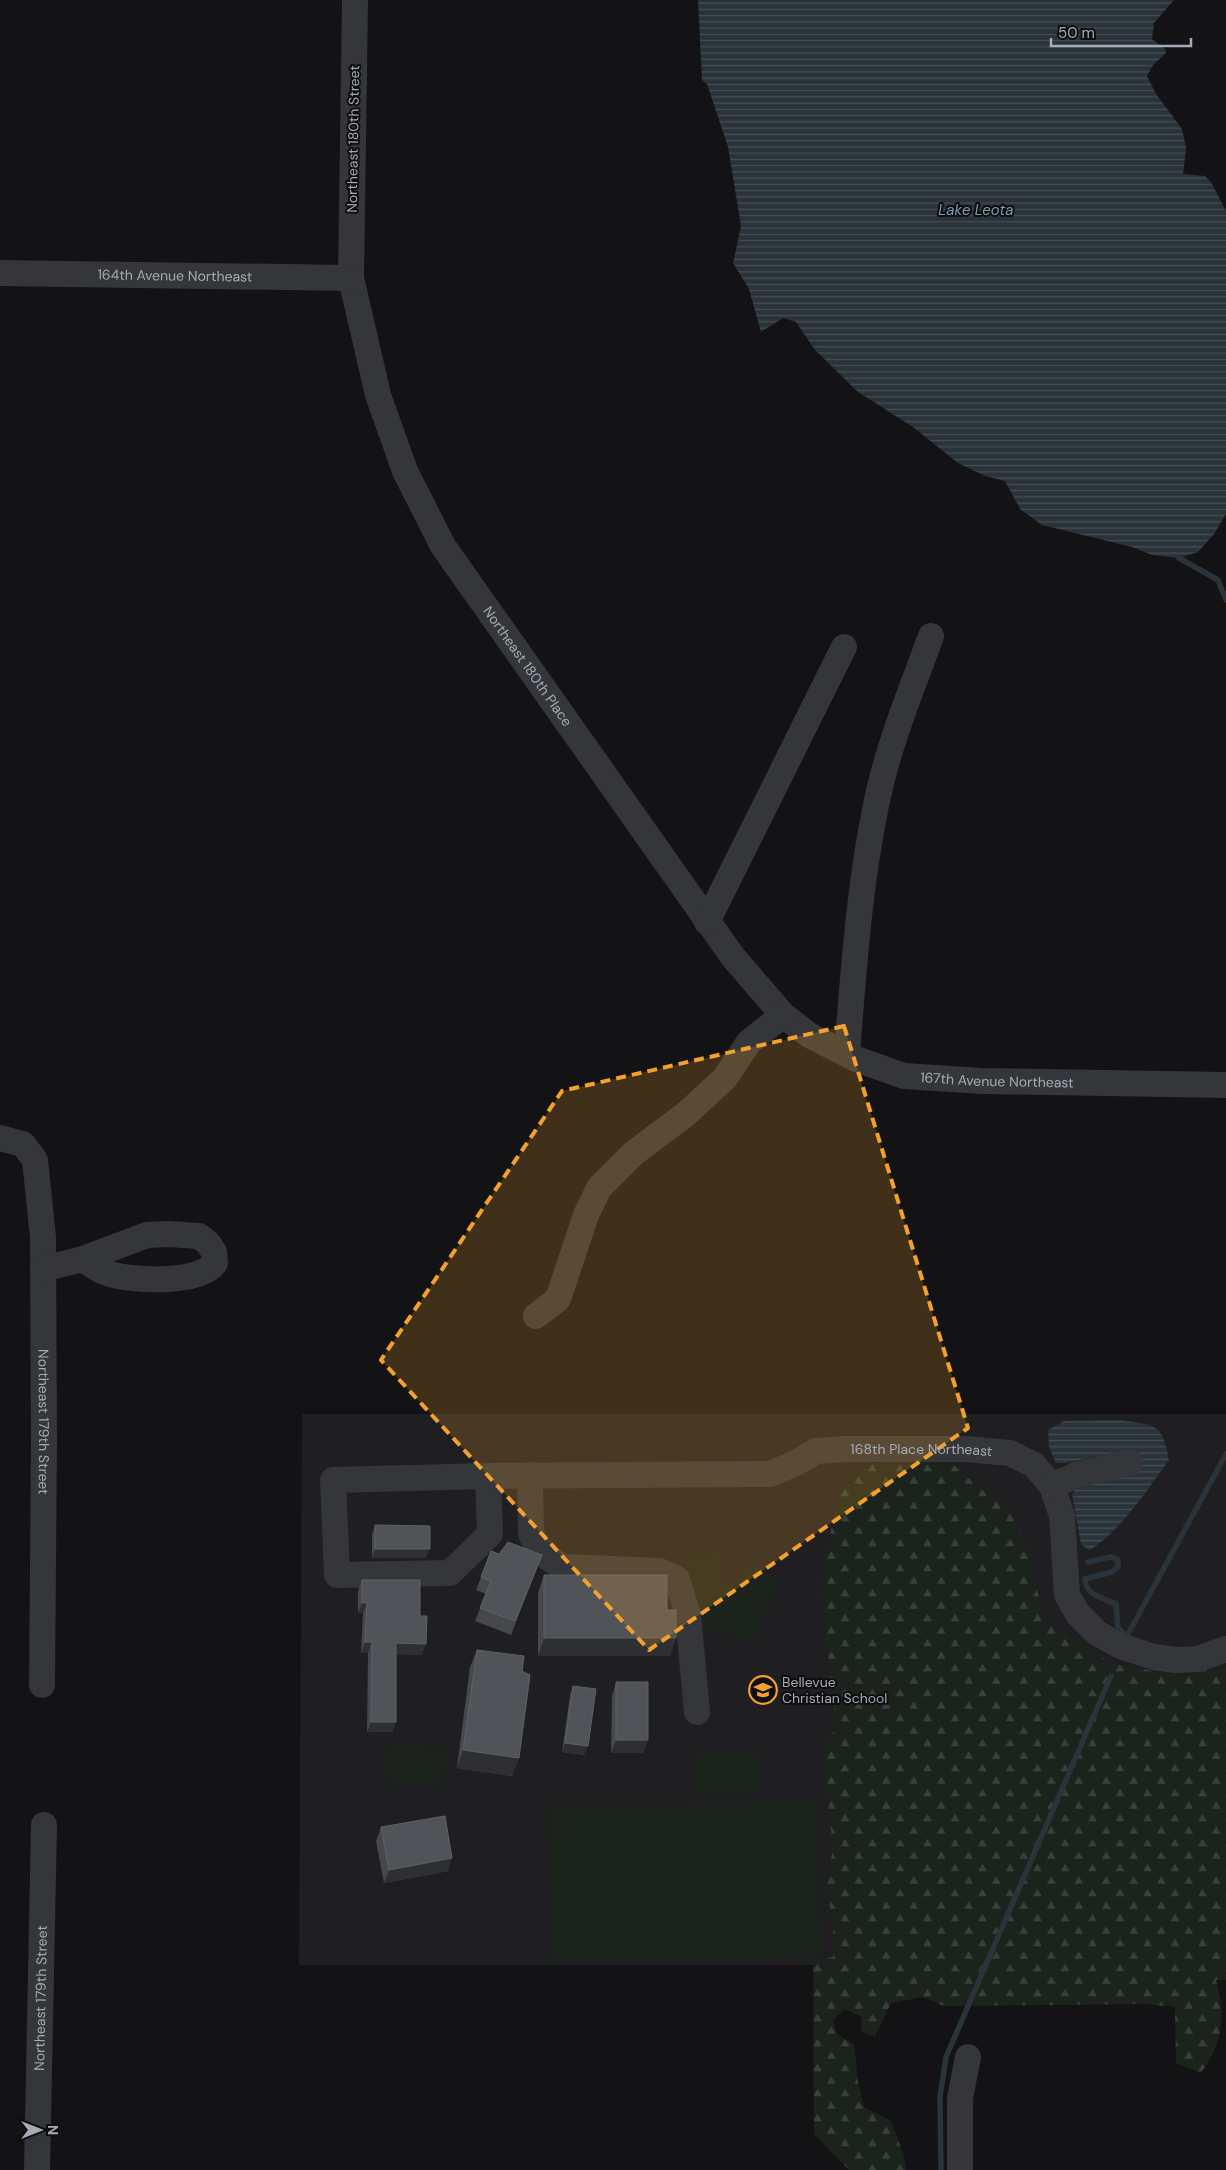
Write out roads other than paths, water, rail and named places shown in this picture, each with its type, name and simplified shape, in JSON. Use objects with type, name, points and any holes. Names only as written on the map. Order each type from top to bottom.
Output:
[{"type":"street","name":"Northeast 180th Street","points":[[350,278],[355,0]]},
{"type":"street","name":"164th Avenue Northeast","points":[[0,272],[350,278]]},
{"type":"street","name":"Northeast 180th Place","points":[[350,278],[378,395],[405,471],[443,546],[732,957],[783,1015]]},
{"type":"street","points":[[847,1054],[854,966],[880,787],[891,749],[931,636]]},
{"type":"street","points":[[707,922],[844,647]]},
{"type":"street","points":[[536,1316],[558,1299],[586,1215],[599,1188],[634,1153],[686,1114],[725,1078],[749,1042],[774,1020],[783,1015]]},
{"type":"street","name":"167th Avenue Northeast","points":[[783,1015],[809,1034],[847,1054],[904,1076],[982,1081],[1226,1085]]},
{"type":"street","name":"Northeast 179th Street","points":[[0,1138],[22,1144],[35,1160],[43,1237],[42,1685]]},
{"type":"street","points":[[43,1269],[83,1260]]},
{"type":"street","name":"168th Place Northeast","points":[[488,1476],[490,1534],[450,1573],[337,1575],[333,1480],[488,1476],[530,1475],[770,1474],[796,1463],[816,1451],[966,1449],[1010,1453],[1034,1465],[1052,1486],[1062,1516],[1067,1595],[1078,1614],[1097,1633],[1120,1646],[1154,1657],[1176,1660],[1198,1658],[1226,1649]]},
{"type":"street","points":[[1052,1486],[1076,1475],[1130,1462]]},
{"type":"street","points":[[530,1475],[531,1534],[538,1547],[547,1557],[563,1567],[659,1571],[677,1579],[688,1615],[697,1712]]},
{"type":"street","name":"Northeast 179th Street","points":[[37,2170],[44,1825]]},
{"type":"street","points":[[960,2170],[960,2098],[968,2057]]},
{"type":"water","name":"Lake Leota","points":[[698,0],[1174,0],[1154,23],[1152,39],[1165,49],[1166,53],[1153,65],[1147,76],[1156,94],[1182,129],[1186,148],[1183,174],[1205,176],[1211,182],[1226,211],[1226,514],[1214,534],[1198,552],[1179,558],[1152,555],[1132,547],[1042,525],[1020,509],[1005,481],[985,476],[958,463],[913,427],[858,392],[815,350],[796,322],[783,318],[761,332],[749,289],[733,263],[741,226],[728,147],[707,84],[702,80]]},
{"type":"water","points":[[1119,1420],[1149,1425],[1160,1432],[1169,1460],[1122,1522],[1111,1534],[1089,1550],[1081,1544],[1072,1494],[1079,1485],[1126,1450],[1066,1463],[1056,1463],[1049,1447],[1048,1430],[1064,1421]]},
{"type":"waterway","points":[[1179,558],[1218,580],[1226,600]]},
{"type":"waterway","points":[[1088,1562],[1111,1557],[1118,1560],[1118,1567],[1112,1572],[1085,1579],[1091,1592],[1100,1598],[1116,1604],[1118,1628],[1127,1636],[1226,1454]]},
{"type":"waterway","points":[[941,2170],[940,2097],[946,2057],[1111,1676]]},
{"type":"place","name":"Bellevue Christian School","points":[[763,1690]]}]
